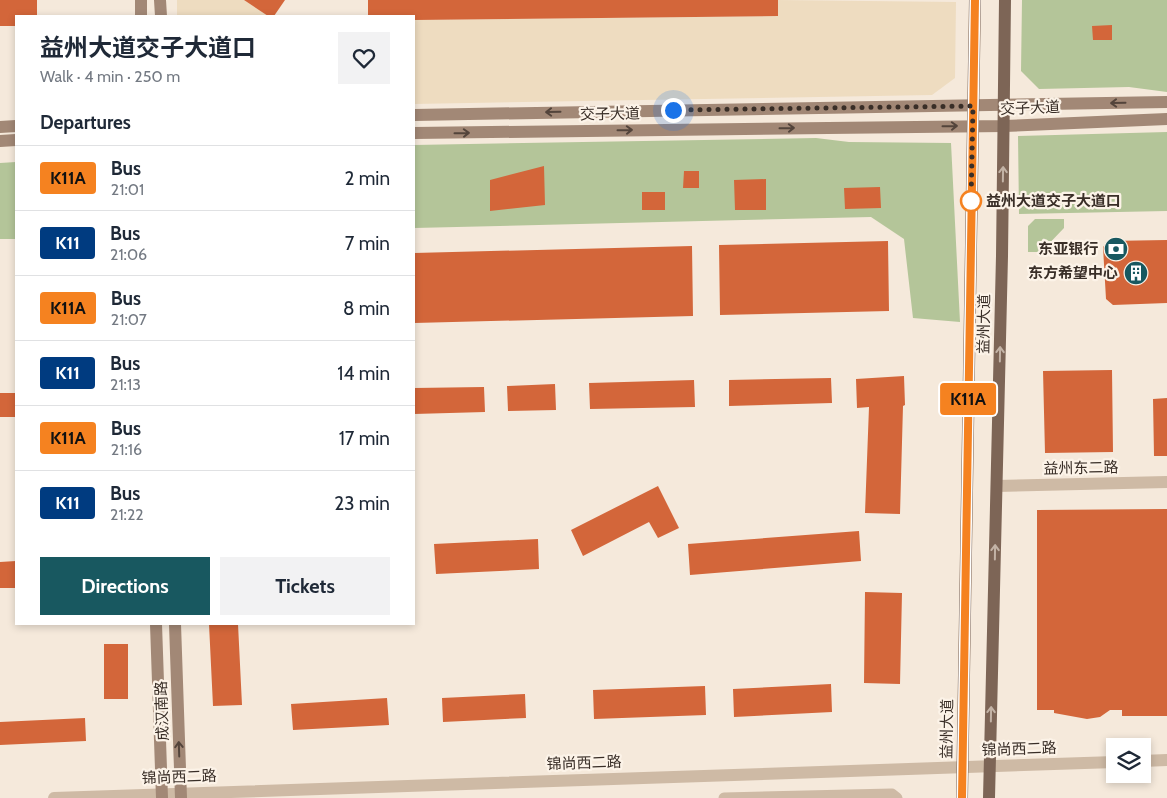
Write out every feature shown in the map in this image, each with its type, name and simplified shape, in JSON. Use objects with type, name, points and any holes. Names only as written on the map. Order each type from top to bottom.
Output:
[{"type":"main road","points":[[141,0],[141,15]]},
{"type":"main road","points":[[160,0],[161,15]]},
{"type":"main road","name":"益州大道","points":[[962,798],[975,0]]},
{"type":"main road","name":"益州大道","points":[[989,798],[997,486],[1005,0]]},
{"type":"main road","name":"交子大道","points":[[415,115],[1167,102]]},
{"type":"main road","name":"交子大道","points":[[415,133],[1004,126],[1167,119]]},
{"type":"main road","points":[[0,127],[15,126]]},
{"type":"main road","points":[[0,141],[15,140]]},
{"type":"main road","name":"成汉南路","points":[[156,625],[162,796]]},
{"type":"main road","name":"成汉南路","points":[[175,625],[181,796]]},
{"type":"street","name":"益州东二路","points":[[997,486],[1167,482]]},
{"type":"street","points":[[1151,761],[1167,760]]},
{"type":"street","name":"锦尚西二路","points":[[54,798],[333,793],[963,766],[1106,762]]},
{"type":"street","points":[[724,798],[892,794],[897,798]]},
{"type":"green space","points":[[1022,0],[1167,0],[1167,92],[1129,87],[1039,89],[1021,71]]},
{"type":"green space","points":[[1167,132],[1167,211],[1019,214],[1018,136]]},
{"type":"green space","points":[[816,138],[849,142],[951,143],[960,322],[913,318],[904,239],[871,217],[415,228],[415,145]]},
{"type":"green space","points":[[15,162],[15,239],[0,239],[0,163]]},
{"type":"green space","points":[[1035,219],[1064,219],[1064,228],[1041,252],[1028,252],[1028,226]]},
{"type":"shaded area","points":[[177,0],[244,0],[266,15],[177,15]]},
{"type":"shaded area","points":[[778,0],[956,2],[955,78],[932,95],[415,104],[415,20],[778,16]]},
{"type":"building","points":[[0,0],[37,0],[37,15],[15,15],[15,26],[0,26]]},
{"type":"building","points":[[244,0],[285,0],[275,15],[266,15]]},
{"type":"building","points":[[368,0],[778,0],[778,16],[415,20],[415,15],[368,15]]},
{"type":"building","points":[[1112,25],[1112,40],[1093,40],[1092,26]]},
{"type":"building","points":[[544,166],[545,205],[490,211],[490,180]]},
{"type":"building","points":[[684,171],[699,171],[699,188],[683,188]]},
{"type":"building","points":[[766,179],[766,210],[735,210],[734,180]]},
{"type":"building","points":[[880,187],[881,208],[845,209],[844,188]]},
{"type":"building","points":[[642,192],[665,192],[665,210],[642,210]]},
{"type":"building","name":"东方希望中心","points":[[1167,240],[1167,303],[1113,305],[1106,299],[1103,247],[1108,241]]},
{"type":"building","points":[[888,241],[889,311],[720,315],[719,245]]},
{"type":"building","points":[[692,246],[693,316],[415,323],[415,253]]},
{"type":"building","points":[[1112,370],[1113,452],[1045,453],[1043,371]]},
{"type":"building","points":[[904,376],[905,405],[903,406],[900,514],[865,513],[869,407],[857,408],[856,379]]},
{"type":"building","points":[[831,378],[832,403],[729,406],[729,380]]},
{"type":"building","points":[[694,380],[695,407],[590,409],[589,383]]},
{"type":"building","points":[[555,384],[556,410],[508,411],[507,386]]},
{"type":"building","points":[[484,387],[485,412],[415,414],[415,388]]},
{"type":"building","points":[[0,393],[15,393],[15,417],[0,417]]},
{"type":"building","points":[[1167,398],[1167,456],[1154,456],[1153,399]]},
{"type":"building","points":[[658,486],[679,528],[658,538],[649,522],[583,556],[571,530]]},
{"type":"building","points":[[1167,509],[1167,716],[1122,716],[1122,710],[1110,710],[1100,717],[1087,719],[1054,713],[1054,710],[1037,710],[1037,510]]},
{"type":"building","points":[[859,531],[861,561],[690,575],[688,544]]},
{"type":"building","points":[[538,539],[539,569],[436,574],[434,544]]},
{"type":"building","points":[[15,561],[15,588],[0,588],[0,562]]},
{"type":"building","points":[[865,592],[902,593],[900,684],[864,683]]},
{"type":"building","points":[[209,625],[238,625],[242,705],[213,706]]},
{"type":"building","points":[[104,644],[128,644],[128,699],[104,699]]},
{"type":"building","points":[[831,684],[832,712],[734,717],[733,689]]},
{"type":"building","points":[[705,686],[706,715],[594,719],[593,690]]},
{"type":"building","points":[[525,694],[526,718],[443,722],[442,698]]},
{"type":"building","points":[[387,698],[389,725],[293,730],[291,704]]},
{"type":"building","points":[[85,718],[86,741],[0,745],[0,722]]},
{"type":"bus line","name":"K11A","points":[[962,798],[975,0]]},
{"type":"place","name":"益州大道交子大道口","points":[[971,201]]},
{"type":"place","name":"东亚银行","points":[[1116,249]]},
{"type":"place","name":"东方希望中心","points":[[1136,273]]},
{"type":"route","points":[[673,110],[973,106],[971,201]]}]
